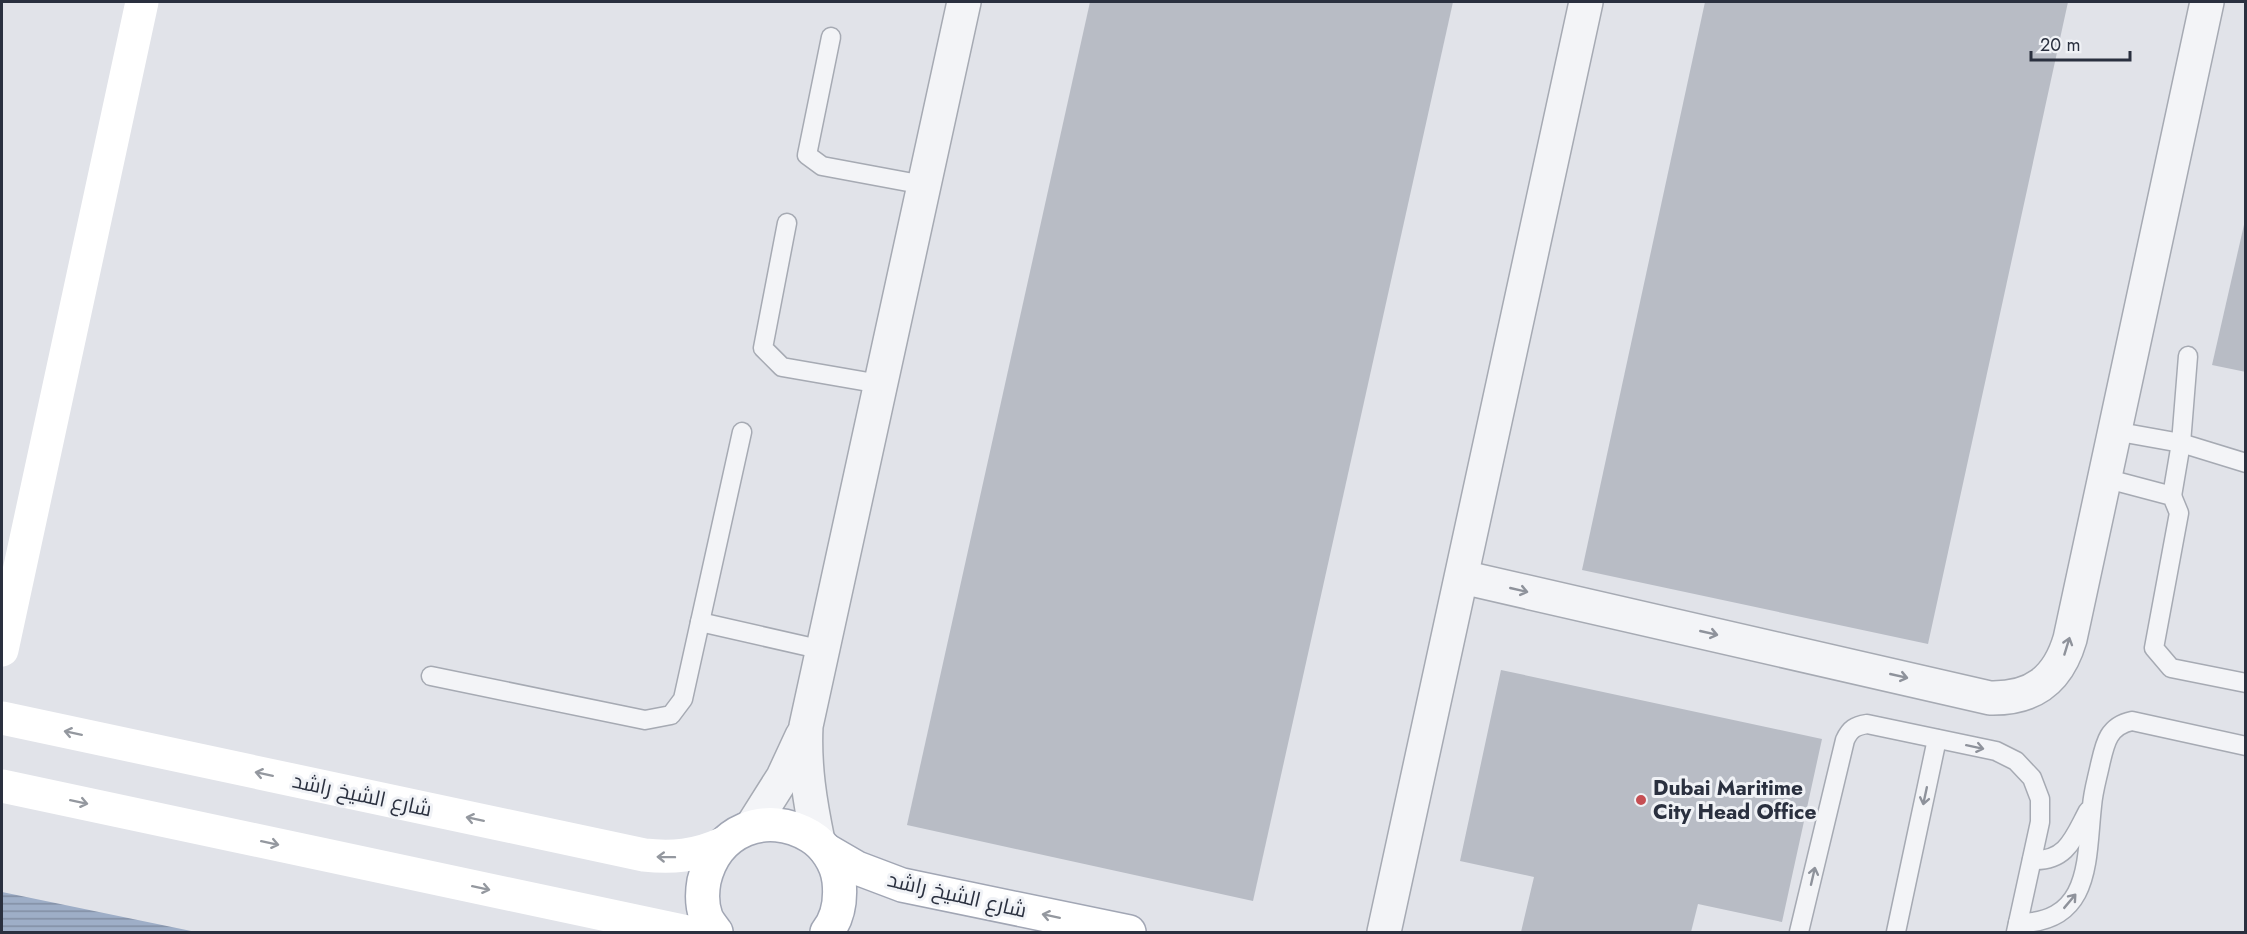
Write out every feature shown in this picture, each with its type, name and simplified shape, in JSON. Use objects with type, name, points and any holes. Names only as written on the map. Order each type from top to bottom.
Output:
[{"type":"street","points":[[2,650],[142,2]]},
{"type":"street","points":[[827,933],[833,925],[841,899],[838,873],[822,845],[807,783],[806,726],[964,2]]},
{"type":"street","points":[[1384,933],[1586,2]]},
{"type":"street","points":[[1462,577],[1990,698],[2021,695],[2048,679],[2065,654],[2207,2]]},
{"type":"street","name":"شارع الشيخ راشد","points":[[2,718],[644,855],[676,857],[692,855],[722,844],[736,833],[752,826],[776,824],[798,829],[857,868],[902,885],[1129,933]]},
{"type":"street","points":[[752,826],[783,777],[806,726]]},
{"type":"street","points":[[2,786],[687,933]]},
{"type":"street","points":[[716,933],[706,917],[702,891],[708,866],[722,844]]},
{"type":"lane","points":[[831,37],[807,154],[822,166],[924,185]]},
{"type":"lane","points":[[787,223],[763,348],[782,368],[880,384]]},
{"type":"lane","points":[[2188,356],[2181,443],[2172,496],[2180,513],[2154,648],[2171,668],[2246,683]]},
{"type":"lane","points":[[2114,431],[2181,443],[2246,463]]},
{"type":"lane","points":[[431,676],[645,720],[671,715],[683,699],[742,432]]},
{"type":"lane","points":[[2104,478],[2172,496]]},
{"type":"lane","points":[[700,622],[823,650]]},
{"type":"lane","points":[[2017,928],[2047,919],[2060,912],[2078,890],[2087,864],[2092,804],[2105,743],[2109,734],[2122,723],[2142,722],[2246,746]]},
{"type":"lane","points":[[1799,933],[1845,740],[1849,731],[1867,724],[1996,751],[2016,761],[2032,778],[2040,799],[2040,822],[2017,928]]},
{"type":"lane","points":[[1896,933],[1937,739]]},
{"type":"lane","points":[[2032,860],[2042,860],[2061,854],[2068,847],[2092,804]]},
{"type":"water","points":[[2,892],[196,932],[2,932]]},
{"type":"building","points":[[1090,2],[1453,2],[1253,901],[907,825]]},
{"type":"building","points":[[1705,2],[2068,2],[1928,644],[1582,570]]},
{"type":"building","points":[[2246,216],[2246,372],[2212,365]]},
{"type":"building","name":"Dubai Maritime City Head Office","points":[[1501,670],[1822,739],[1782,922],[1698,904],[1691,932],[1521,932],[1534,877],[1460,861]]},
{"type":"place","name":"Dubai Maritime City Head Office","points":[[1641,800]]}]
